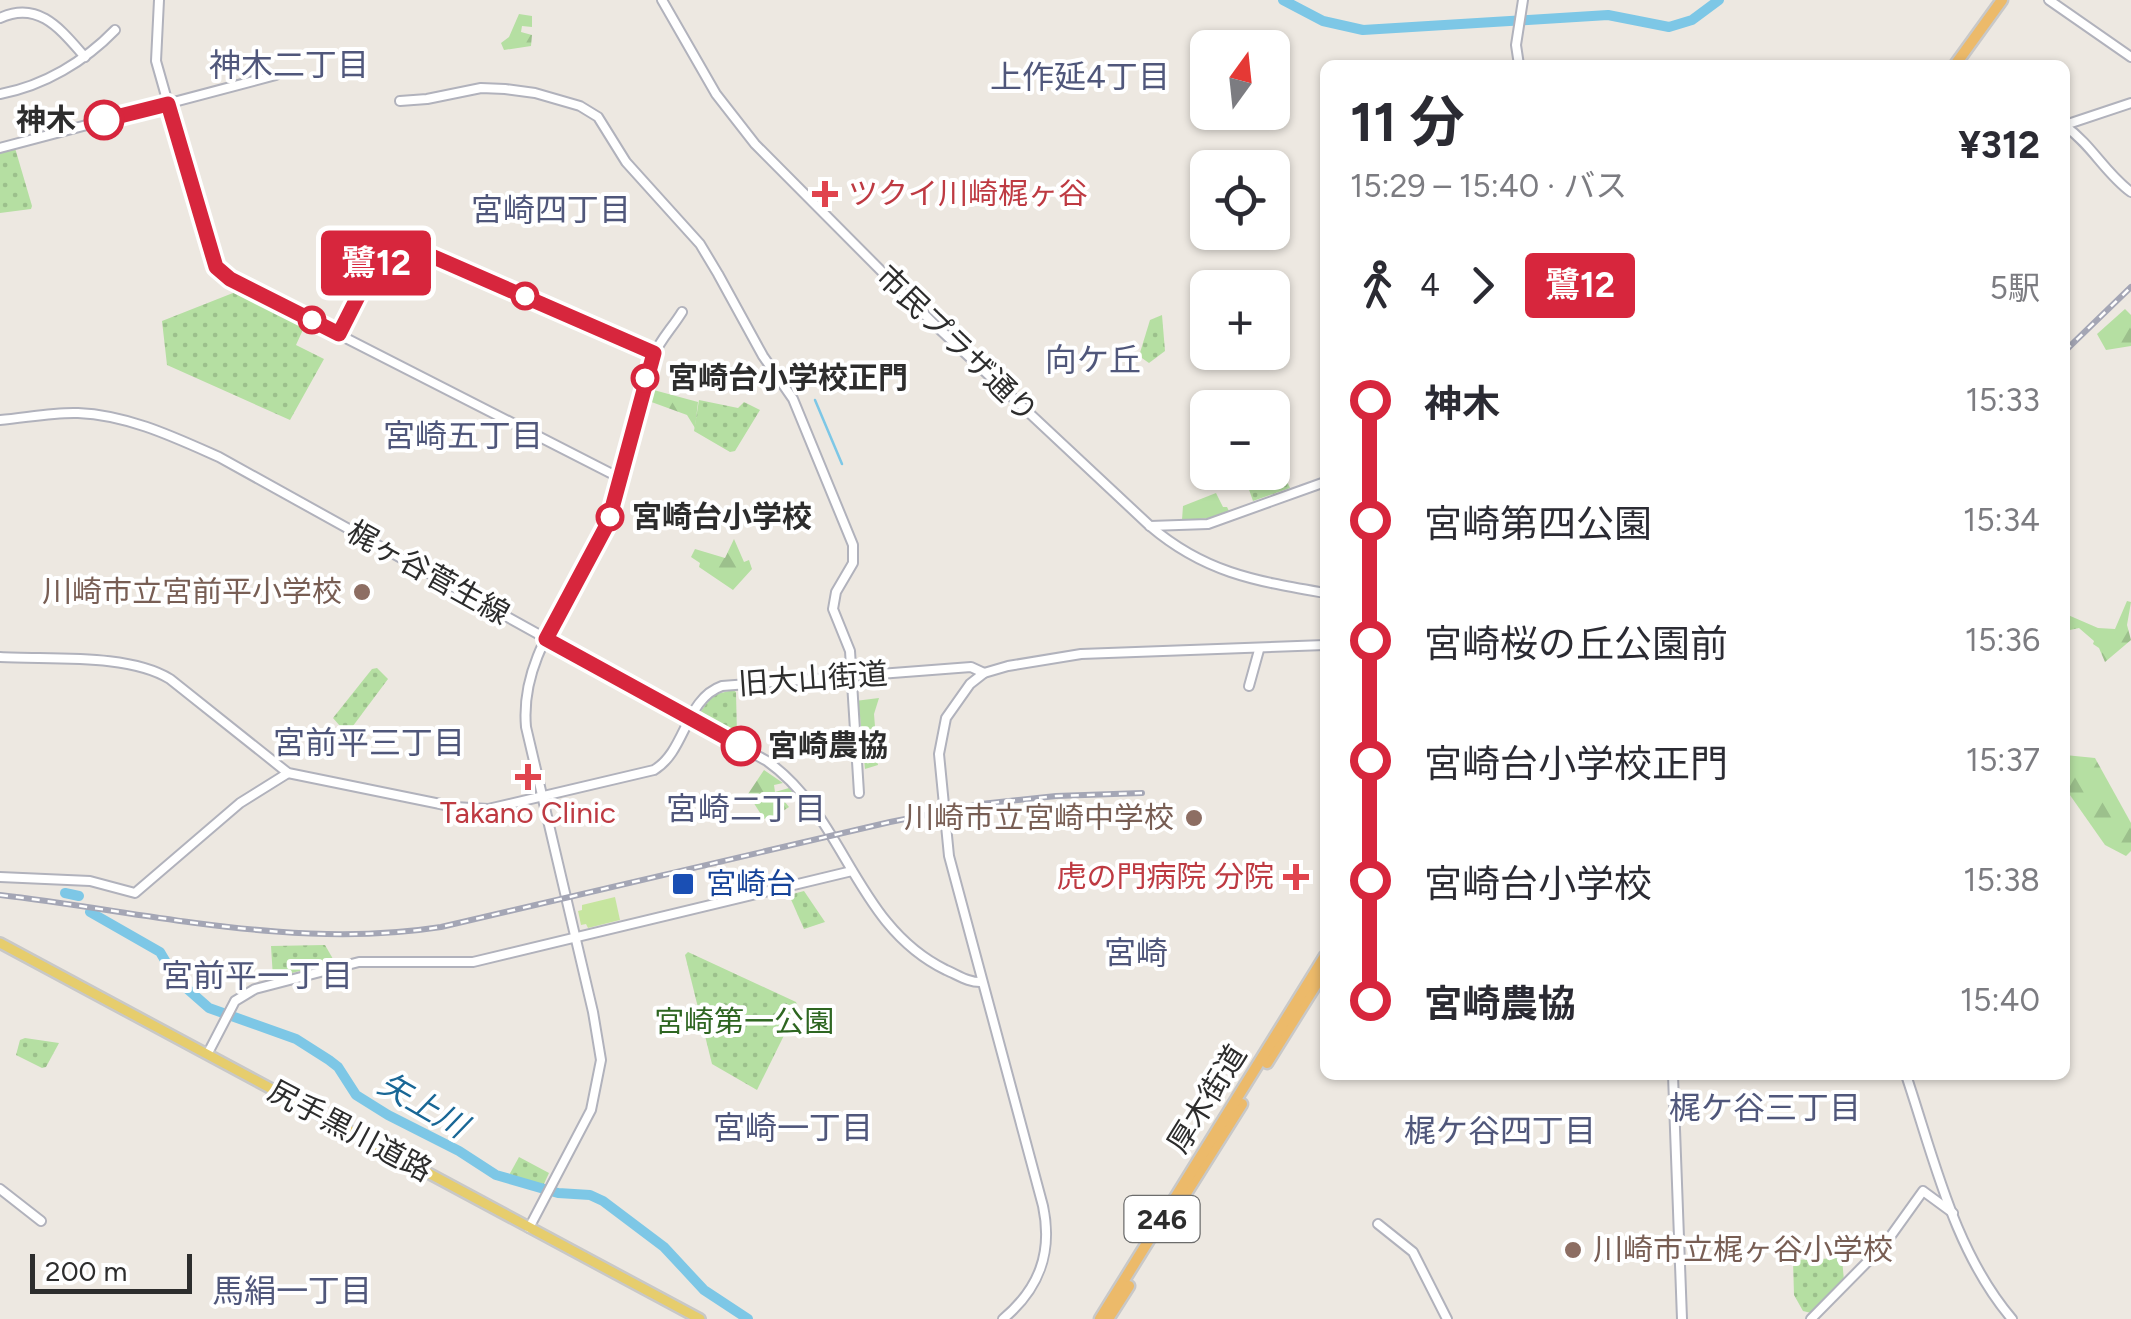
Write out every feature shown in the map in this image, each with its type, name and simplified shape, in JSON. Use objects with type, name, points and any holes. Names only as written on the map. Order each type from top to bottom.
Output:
[{"type":"highway","points":[[1951,60],[1993,0]]},
{"type":"highway","points":[[1959,60],[2002,0]]},
{"type":"highway","name":"厚木街道","points":[[1242,1098],[1320,965]]},
{"type":"highway","name":"厚木街道","points":[[1096,1319],[1320,978]]},
{"type":"highway","points":[[1184,1209],[1238,1121],[1242,1098]]},
{"type":"highway","points":[[1096,1319],[1222,1112],[1242,1098]]},
{"type":"highway","name":"厚木街道","points":[[1108,1319],[1227,1121]]},
{"type":"main road","name":"尻手黒川道路","points":[[0,942],[700,1319]]},
{"type":"street","points":[[159,0],[154,50],[216,267],[230,279],[620,478]]},
{"type":"street","name":"市民プラザ通り","points":[[662,0],[716,94],[756,144],[932,323],[1150,526],[1182,552],[1218,570],[1320,593]]},
{"type":"street","points":[[1518,60],[1523,0]]},
{"type":"street","points":[[2049,0],[2131,57]]},
{"type":"street","points":[[0,18],[23,10],[42,14],[85,57]]},
{"type":"street","points":[[0,94],[33,84],[85,57],[116,30]]},
{"type":"street","points":[[0,148],[276,75]]},
{"type":"street","points":[[400,101],[490,88],[535,92],[589,110],[626,162],[700,244],[792,399],[850,536],[853,563],[836,592],[833,609],[850,651],[859,793]]},
{"type":"street","points":[[2070,123],[2131,102]]},
{"type":"street","points":[[2070,129],[2086,142],[2111,177],[2131,192]]},
{"type":"street","points":[[339,334],[388,237],[654,353]]},
{"type":"street","points":[[529,1228],[591,1110],[600,1079],[598,1035],[524,707],[530,672],[608,523],[654,353],[682,312]]},
{"type":"street","name":"梶ヶ谷菅生線","points":[[0,420],[77,413],[128,421],[170,435],[219,457],[767,760],[809,800],[884,922],[908,946],[940,967],[972,982],[982,982]]},
{"type":"street","points":[[1150,526],[1208,524],[1320,484]]},
{"type":"street","name":"旧大山街道","points":[[0,657],[114,663],[150,669],[170,679],[288,774],[476,810],[654,770],[671,755],[704,696],[722,686],[974,667],[984,673],[1081,654],[1320,646]]},
{"type":"street","points":[[1249,686],[1259,650]]},
{"type":"street","points":[[962,668],[973,682]]},
{"type":"street","points":[[984,673],[959,696],[946,718],[940,754],[949,856],[1047,1229],[1046,1253],[1034,1286],[1003,1319]]},
{"type":"street","points":[[0,877],[90,881],[135,893],[240,802],[288,774]]},
{"type":"street","points":[[208,1053],[227,1015],[247,992],[338,966],[359,962],[473,962],[852,871]]},
{"type":"street","points":[[1674,1080],[1682,1319]]},
{"type":"street","points":[[1908,1080],[1968,1256],[2012,1319]]},
{"type":"street","points":[[0,1189],[41,1221]]},
{"type":"street","points":[[1812,1319],[1885,1244],[1924,1191],[1953,1213]]},
{"type":"street","points":[[1378,1224],[1413,1252],[1447,1319]]},
{"type":"green space","points":[[519,14],[532,16],[532,27],[522,26],[521,32],[532,35],[531,46],[504,50],[501,43],[509,37]]},
{"type":"green space","points":[[15,148],[32,206],[0,213],[0,152]]},
{"type":"green space","points":[[238,291],[306,323],[296,345],[324,359],[290,420],[167,365],[162,321]]},
{"type":"green space","points":[[2125,309],[2131,315],[2131,346],[2106,350],[2097,334]]},
{"type":"green space","points":[[1162,315],[1165,351],[1149,363],[1139,356],[1150,320]]},
{"type":"green space","points":[[650,389],[698,402],[695,428],[687,415],[646,400]]},
{"type":"green space","points":[[699,400],[738,408],[744,402],[760,410],[735,451],[730,452],[694,431]]},
{"type":"green space","points":[[1249,490],[1284,490],[1253,501]]},
{"type":"green space","points":[[1216,493],[1229,511],[1213,518],[1182,520],[1183,506]]},
{"type":"green space","points":[[734,539],[744,562],[749,560],[752,569],[733,590],[691,557],[695,549],[725,558]]},
{"type":"green space","points":[[2127,601],[2131,602],[2127,625],[2131,640],[2105,662],[2094,641],[2079,628],[2070,630],[2070,616],[2098,628],[2115,629]]},
{"type":"green space","points":[[377,668],[388,679],[347,734],[333,718],[372,669]]},
{"type":"green space","points":[[733,690],[737,735],[702,716],[701,711],[713,695]]},
{"type":"green space","points":[[879,698],[874,714],[878,765],[865,769],[855,701]]},
{"type":"green space","points":[[2070,756],[2095,758],[2131,823],[2131,851],[2126,856],[2105,845],[2070,795]]},
{"type":"green space","points":[[764,770],[783,783],[774,785],[775,792],[789,788],[795,795],[785,802],[789,807],[784,815],[764,819],[748,794]]},
{"type":"green space","points":[[804,891],[825,922],[804,929],[789,895]]},
{"type":"green space","points":[[615,897],[620,920],[588,928],[581,925],[578,911],[582,905]]},
{"type":"green space","points":[[325,945],[333,959],[330,963],[273,978],[271,946]]},
{"type":"green space","name":"宮崎第一公園","points":[[688,952],[796,1002],[798,1007],[757,1090],[712,1064],[685,955]]},
{"type":"green space","points":[[20,1040],[59,1043],[46,1067],[16,1055]]},
{"type":"green space","points":[[519,1157],[549,1173],[543,1186],[508,1177]]},
{"type":"green space","points":[[1842,1258],[1844,1281],[1811,1313],[1803,1311],[1794,1295],[1793,1260]]},
{"type":"waterway","points":[[1283,0],[1323,21],[1363,30],[1608,15],[1669,27],[1692,20],[1719,0]]},
{"type":"waterway","points":[[815,400],[842,464]]},
{"type":"waterway","name":"矢上川","points":[[65,893],[79,896]]},
{"type":"waterway","name":"矢上川","points":[[90,912],[160,952],[176,979],[209,1008],[296,1039],[338,1067],[356,1095],[388,1115],[459,1151],[496,1175],[603,1201],[664,1247],[704,1290],[748,1319]]},
{"type":"railway","points":[[2070,346],[2131,287]]},
{"type":"railway","points":[[0,895],[220,926],[331,934],[386,933],[441,927],[981,804],[1142,793]]},
{"type":"bus line","name":"鷺12","points":[[104,120],[168,104],[216,267],[230,279],[339,334],[388,237],[654,353],[608,523],[546,639],[741,746]]},
{"type":"place","name":"神木","points":[[104,120]]},
{"type":"place","name":"ツクイ川崎梶ヶ谷","points":[[825,194]]},
{"type":"place","name":"宮崎台小学校正門","points":[[645,378]]},
{"type":"place","name":"宮崎台小学校","points":[[610,517]]},
{"type":"place","name":"川崎市立宮前平小学校","points":[[362,592]]},
{"type":"place","name":"宮崎農協","points":[[741,746]]},
{"type":"place","name":"Takano Clinic","points":[[528,777]]},
{"type":"place","name":"川崎市立宮崎中学校","points":[[1194,818]]},
{"type":"place","name":"虎の門病院 分院","points":[[1296,877]]},
{"type":"place","name":"宮崎台","points":[[683,884]]},
{"type":"place","name":"川崎市立梶ヶ谷小学校","points":[[1573,1250]]},
{"type":"district","name":"神木二丁目","points":[[289,65]]},
{"type":"district","name":"上作延4丁目","points":[[1080,77]]},
{"type":"district","name":"宮崎四丁目","points":[[551,210]]},
{"type":"district","name":"向ケ丘","points":[[1093,360]]},
{"type":"district","name":"宮崎五丁目","points":[[463,436]]},
{"type":"district","name":"宮前平三丁目","points":[[369,743]]},
{"type":"district","name":"宮崎二丁目","points":[[746,809]]},
{"type":"district","name":"宮崎","points":[[1136,953]]},
{"type":"district","name":"宮前平一丁目","points":[[257,976]]},
{"type":"district","name":"梶ケ谷三丁目","points":[[1765,1108]]},
{"type":"district","name":"宮崎一丁目","points":[[793,1128]]},
{"type":"district","name":"梶ケ谷四丁目","points":[[1500,1131]]},
{"type":"district","name":"馬絹一丁目","points":[[292,1291]]}]
